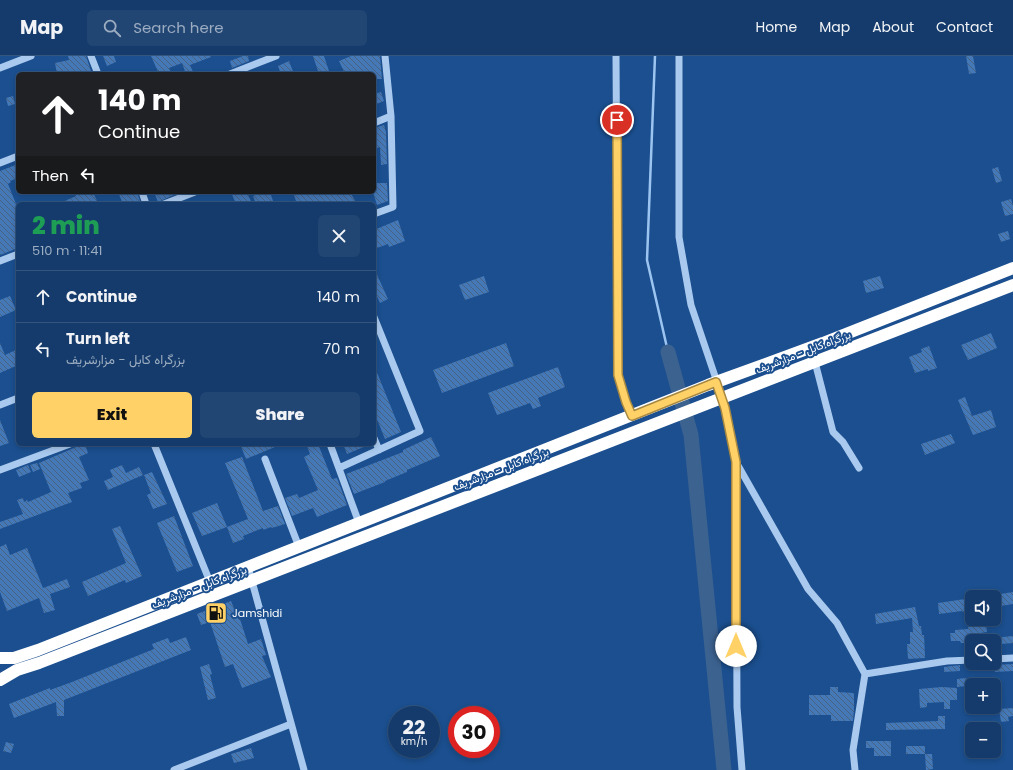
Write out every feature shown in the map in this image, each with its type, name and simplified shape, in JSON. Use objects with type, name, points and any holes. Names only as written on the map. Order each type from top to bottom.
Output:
[{"type":"highway","name":"بزرگراه کابل - مزارشریف","points":[[0,658],[14,658],[38,650],[632,416],[712,383],[823,344],[1013,268]]},
{"type":"highway","name":"بزرگراه کابل - مزارشریف","points":[[0,680],[17,670],[39,663],[656,422],[1013,285]]},
{"type":"street","points":[[0,68],[31,56]]},
{"type":"street","points":[[91,56],[97,72]]},
{"type":"street","points":[[235,72],[276,56]]},
{"type":"street","points":[[376,213],[393,207],[391,116],[386,56]]},
{"type":"street","points":[[616,56],[618,375],[632,416]]},
{"type":"street","points":[[679,56],[679,237],[691,305],[712,383],[719,399],[736,462],[808,589],[837,623],[865,674],[853,750],[855,770]]},
{"type":"street","points":[[376,122],[391,116]]},
{"type":"street","points":[[0,163],[16,157]]},
{"type":"street","points":[[169,202],[190,194]]},
{"type":"street","points":[[0,261],[16,255]]},
{"type":"street","points":[[339,468],[420,431],[376,322]]},
{"type":"street","points":[[815,362],[833,432],[843,442],[859,468]]},
{"type":"street","points":[[0,405],[16,399]]},
{"type":"street","points":[[376,443],[379,450]]},
{"type":"street","points":[[0,470],[65,446]]},
{"type":"street","points":[[155,446],[210,582]]},
{"type":"street","points":[[331,446],[359,523]]},
{"type":"street","points":[[265,459],[299,547]]},
{"type":"street","points":[[736,462],[737,707],[742,770]]},
{"type":"street","points":[[248,567],[304,770]]},
{"type":"street","points":[[1001,659],[1013,658]]},
{"type":"street","points":[[865,674],[947,661],[965,660]]},
{"type":"street","points":[[174,770],[291,724]]},
{"type":"building","points":[[68,56],[86,56],[91,71],[57,72],[55,63],[69,60]]},
{"type":"building","points":[[103,56],[114,56],[116,62],[107,66]]},
{"type":"building","points":[[151,56],[211,56],[190,65],[193,72],[185,72],[182,63],[169,68],[171,72],[158,72]]},
{"type":"building","points":[[243,56],[248,56],[249,61],[232,68],[230,61]]},
{"type":"building","points":[[313,56],[324,56],[329,72],[318,72]]},
{"type":"building","points":[[351,56],[380,56],[382,79],[376,79],[376,72],[344,72],[339,61]]},
{"type":"building","points":[[966,56],[973,56],[976,73],[969,74]]},
{"type":"building","points":[[289,61],[293,72],[280,72],[278,66]]},
{"type":"building","points":[[381,92],[384,101],[376,104],[376,93]]},
{"type":"building","points":[[13,96],[15,104],[8,106],[6,98]]},
{"type":"building","points":[[384,125],[386,132],[387,164],[381,165],[380,147],[376,148],[376,127]]},
{"type":"building","points":[[16,165],[16,179],[10,181],[11,182],[8,184],[16,204],[16,249],[0,255],[0,171]]},
{"type":"building","points":[[998,167],[1002,181],[996,183],[992,169]]},
{"type":"building","points":[[376,183],[387,183],[388,201],[377,205],[374,194],[376,194]]},
{"type":"building","points":[[75,194],[94,194],[97,201],[62,202],[76,196]]},
{"type":"building","points":[[119,194],[138,194],[140,201],[134,202],[122,202]]},
{"type":"building","points":[[155,194],[176,194],[158,202]]},
{"type":"building","points":[[232,194],[248,194],[251,202],[235,202]]},
{"type":"building","points":[[258,194],[271,194],[273,202],[255,202],[253,196]]},
{"type":"building","points":[[294,194],[351,194],[356,202],[296,202]]},
{"type":"building","points":[[1011,199],[1013,214],[1005,216],[1001,202]]},
{"type":"building","points":[[398,220],[405,241],[389,247],[388,244],[376,248],[376,229]]},
{"type":"building","points":[[1008,231],[1010,239],[1001,242],[998,234]]},
{"type":"building","points":[[376,272],[388,299],[380,303],[376,294]]},
{"type":"building","points":[[484,276],[489,292],[465,300],[459,285]]},
{"type":"building","points":[[880,276],[884,288],[866,293],[863,281]]},
{"type":"building","points":[[10,296],[16,310],[0,317],[0,300]]},
{"type":"building","points":[[991,333],[997,348],[968,360],[961,345]]},
{"type":"building","points":[[0,343],[5,355],[16,350],[16,366],[0,373]]},
{"type":"building","points":[[506,343],[514,366],[442,393],[433,370]]},
{"type":"building","points":[[929,346],[937,368],[915,373],[909,357],[922,352],[921,349]]},
{"type":"building","points":[[558,367],[565,387],[538,398],[541,406],[533,409],[530,403],[497,415],[488,393]]},
{"type":"building","points":[[376,370],[401,432],[385,439],[376,417]]},
{"type":"building","points":[[965,397],[972,416],[991,410],[996,427],[973,435],[958,400]]},
{"type":"building","points":[[0,420],[9,443],[0,446]]},
{"type":"building","points":[[951,434],[955,443],[925,455],[921,444]]},
{"type":"building","points":[[431,437],[440,456],[407,470],[407,472],[385,482],[354,494],[346,474],[403,452],[403,450]]},
{"type":"building","points":[[78,446],[86,446],[88,453],[79,457],[89,480],[80,483],[82,488],[68,493],[72,502],[0,529],[0,522],[23,514],[17,500],[23,498],[24,502],[27,500],[28,502],[51,492],[39,463]]},
{"type":"building","points":[[241,446],[277,446],[246,459]]},
{"type":"building","points":[[307,446],[319,446],[332,479],[337,478],[347,505],[317,517],[313,508],[292,516],[285,498],[297,494],[299,498],[318,490],[304,457],[310,454]]},
{"type":"building","points":[[344,446],[366,446],[347,454]]},
{"type":"building","points":[[242,457],[263,511],[278,506],[285,524],[263,530],[263,528],[243,536],[244,539],[233,543],[227,527],[248,519],[225,463]]},
{"type":"building","points":[[37,463],[40,469],[33,472],[30,465]]},
{"type":"building","points":[[28,465],[31,472],[19,477],[16,470]]},
{"type":"building","points":[[122,465],[126,473],[139,467],[143,475],[108,490],[104,481],[113,477],[110,470]]},
{"type":"building","points":[[152,472],[167,504],[153,509],[147,495],[151,493],[144,475]]},
{"type":"building","points":[[217,503],[227,527],[202,536],[192,513]]},
{"type":"building","points":[[174,516],[193,566],[177,572],[157,523]]},
{"type":"building","points":[[120,526],[142,576],[126,583],[125,580],[88,596],[82,582],[126,563],[112,529]]},
{"type":"building","points":[[6,544],[10,555],[27,548],[43,588],[67,579],[70,587],[50,594],[55,610],[44,613],[39,598],[7,611],[0,592],[0,547]]},
{"type":"building","points":[[1013,592],[1013,604],[1001,606],[1001,594]]},
{"type":"building","points":[[965,599],[965,612],[939,614],[938,603]]},
{"type":"building","points":[[231,601],[239,620],[240,619],[248,644],[261,639],[266,655],[262,656],[271,677],[242,688],[233,664],[225,667],[210,622],[201,625],[197,614]]},
{"type":"building","points":[[915,607],[919,626],[921,626],[922,635],[924,635],[925,658],[908,659],[907,644],[910,644],[910,632],[913,632],[912,618],[876,624],[875,614]]},
{"type":"building","points":[[986,626],[987,632],[965,634],[965,643],[961,643],[960,641],[951,641],[950,633],[955,633],[955,630],[968,629],[968,627]]},
{"type":"building","points":[[1013,636],[1013,643],[1001,644],[1001,637]]},
{"type":"building","points":[[186,637],[191,650],[64,700],[64,716],[57,716],[56,702],[14,718],[9,704],[50,688],[50,690],[72,682],[154,649],[152,644],[168,638],[170,643]]},
{"type":"building","points":[[209,664],[212,674],[210,675],[216,698],[208,700],[200,667]]},
{"type":"building","points":[[1013,664],[1013,671],[995,672],[995,670],[1001,670],[1001,665]]},
{"type":"building","points":[[960,665],[960,671],[944,672],[944,667]]},
{"type":"building","points":[[965,678],[965,686],[957,687],[957,679]]},
{"type":"building","points":[[830,687],[838,687],[838,692],[854,693],[853,721],[831,721],[831,715],[809,715],[809,695],[830,695]]},
{"type":"building","points":[[942,687],[957,688],[957,700],[950,700],[950,709],[944,709],[944,702],[927,703],[927,707],[920,708],[919,689]]},
{"type":"building","points":[[1013,708],[1013,716],[1008,717],[1009,721],[1001,722],[1000,714],[1001,709]]},
{"type":"building","points":[[938,716],[945,716],[945,729],[886,730],[886,723],[938,721]]},
{"type":"building","points":[[866,741],[891,741],[891,756],[874,756],[874,748],[866,748]]},
{"type":"building","points":[[6,742],[14,744],[11,753],[3,751]]},
{"type":"building","points":[[906,746],[925,746],[925,754],[906,754]]},
{"type":"building","points":[[251,748],[254,758],[234,763],[231,754]]},
{"type":"building","points":[[925,754],[932,754],[933,769],[926,770]]},
{"type":"waterway","points":[[655,56],[647,260],[668,352]]},
{"type":"waterway","points":[[668,352],[691,435],[724,770]]},
{"type":"place","name":"Jamshidi","points":[[216,613]]},
{"type":"route","points":[[617,120],[618,375],[632,416],[716,382],[725,408],[736,462],[736,646]]}]
